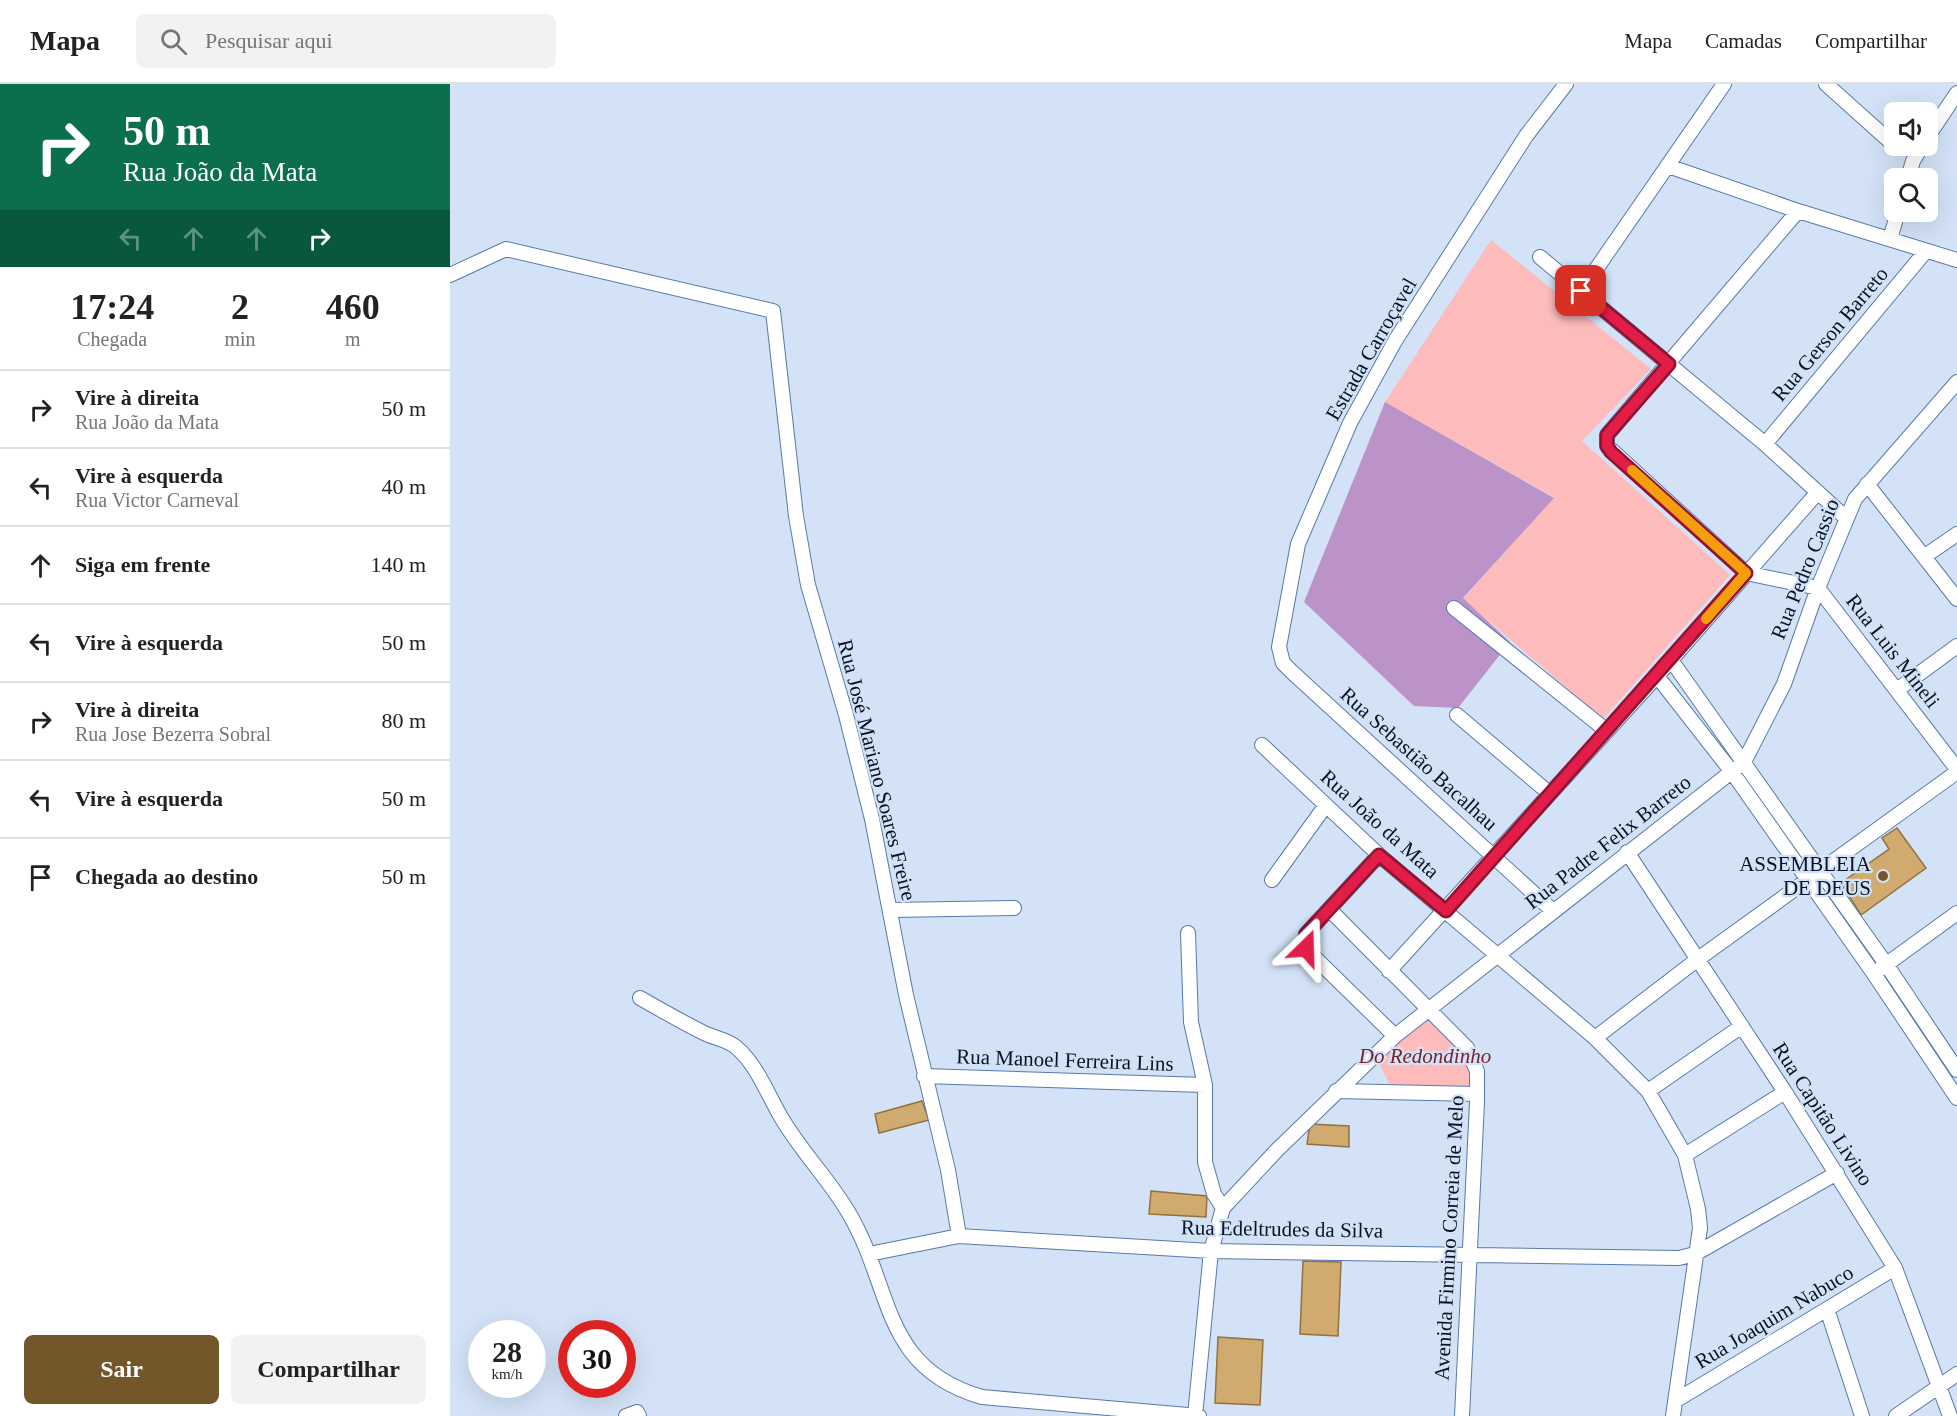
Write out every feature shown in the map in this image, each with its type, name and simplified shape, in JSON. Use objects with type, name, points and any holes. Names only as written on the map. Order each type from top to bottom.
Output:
[{"type":"street","name":"Estrada Carroçavel","points":[[1283,663],[1279,647],[1298,544],[1350,423],[1395,341],[1526,136],[1566,84]]},
{"type":"street","points":[[1581,291],[1724,84]]},
{"type":"street","points":[[1826,84],[1884,135]]},
{"type":"street","points":[[1938,121],[1957,93]]},
{"type":"street","points":[[1907,156],[1913,161]]},
{"type":"street","points":[[1911,168],[1916,156]]},
{"type":"street","points":[[1668,166],[1798,211],[1957,260]]},
{"type":"street","points":[[1798,211],[1607,435],[1607,446],[1746,573],[1818,588]]},
{"type":"street","points":[[1890,239],[1895,222]]},
{"type":"street","name":"Rua José Mariano Soares Freire","points":[[450,275],[507,249],[773,311],[796,516],[808,585],[846,715],[872,819],[924,1076],[948,1170],[959,1236]]},
{"type":"street","name":"Rua Gerson Barreto","points":[[1766,444],[1926,251]]},
{"type":"street","points":[[1540,257],[1766,444],[1846,518]]},
{"type":"street","name":"Rua Pedro Cassio","points":[[1744,762],[1784,684],[1818,588],[1855,500],[1957,382]]},
{"type":"street","points":[[1867,484],[1957,599]]},
{"type":"street","points":[[1389,970],[1446,911],[1549,793],[1657,676],[1818,492]]},
{"type":"street","points":[[1925,556],[1957,534]]},
{"type":"street","name":"Rua Luis Mineli","points":[[1818,588],[1957,770]]},
{"type":"street","points":[[1454,608],[1607,731]]},
{"type":"street","points":[[1897,690],[1957,646]]},
{"type":"street","points":[[1671,660],[1956,1065],[1938,1072]]},
{"type":"street","name":"Rua Sebastião Bacalhau","points":[[1283,663],[1495,855],[1553,911]]},
{"type":"street","points":[[1657,676],[1732,772],[1874,974],[1957,1098]]},
{"type":"street","points":[[1457,715],[1549,793]]},
{"type":"street","name":"Rua João da Mata","points":[[1262,745],[1379,855],[1595,1038],[1648,1091],[1685,1155],[1698,1209],[1700,1228],[1673,1416]]},
{"type":"street","name":"Rua Padre Felix Barreto","points":[[1223,1208],[1336,1091],[1395,1036],[1744,762]]},
{"type":"street","points":[[1595,1038],[1698,959],[1821,872],[1957,770]]},
{"type":"street","points":[[1272,880],[1326,806]]},
{"type":"street","name":"Rua Capitão Livino","points":[[1627,852],[1785,1092],[1895,1268],[1950,1416]]},
{"type":"street","points":[[1379,855],[1306,934],[1305,943],[1310,953],[1395,1036]]},
{"type":"street","points":[[890,910],[1014,908]]},
{"type":"street","name":"Avenida Firmino Correia de Melo","points":[[1329,909],[1470,1052],[1477,1071],[1462,1416]]},
{"type":"street","points":[[1874,974],[1957,913]]},
{"type":"street","points":[[640,998],[705,1034],[736,1047],[751,1064],[802,1152],[848,1211],[869,1254],[901,1339],[931,1372],[963,1391],[982,1396],[1065,1406],[1197,1416],[1211,1251],[1223,1208],[1207,1177],[1205,1085],[1191,1022],[1188,933]]},
{"type":"street","points":[[1648,1091],[1742,1026]]},
{"type":"street","name":"Rua Manoel Ferreira Lins","points":[[924,1076],[1205,1085]]},
{"type":"street","points":[[1336,1091],[1477,1094]]},
{"type":"street","points":[[1685,1155],[1785,1092]]},
{"type":"street","points":[[1695,1254],[1837,1173]]},
{"type":"street","name":"Rua Edeltrudes da Silva","points":[[869,1254],[959,1236],[1211,1251],[1468,1253],[1672,1259],[1695,1254]]},
{"type":"street","name":"Rua Joaquim Nabuco","points":[[1675,1401],[1895,1268]]},
{"type":"street","points":[[1827,1309],[1862,1416]]},
{"type":"street","points":[[1896,1416],[1957,1374]]},
{"type":"street","points":[[1055,1416],[1065,1406]]},
{"type":"street","points":[[626,1416],[637,1412],[639,1416]]},
{"type":"green space","points":[[1491,240],[1651,369],[1582,441],[1730,575],[1603,719],[1463,599],[1554,497],[1385,402]]},
{"type":"green space","name":"Do Redondinho","points":[[1427,1013],[1465,1058],[1472,1079],[1470,1089],[1390,1086],[1377,1058]]},
{"type":"shaded area","points":[[1385,402],[1554,498],[1463,598],[1510,642],[1458,708],[1414,706],[1304,602]]},
{"type":"building","name":"ASSEMBLEIA DE DEUS","points":[[1897,828],[1926,868],[1861,915],[1841,883],[1889,849],[1882,838]]},
{"type":"building","points":[[922,1101],[929,1120],[879,1133],[875,1114]]},
{"type":"building","points":[[1310,1124],[1349,1126],[1349,1147],[1307,1144]]},
{"type":"building","points":[[1151,1191],[1207,1196],[1206,1217],[1149,1214]]},
{"type":"building","points":[[1303,1261],[1341,1262],[1338,1336],[1300,1334]]},
{"type":"building","points":[[1218,1337],[1263,1340],[1260,1405],[1215,1403]]},
{"type":"slow traffic","points":[[1632,470],[1746,573],[1706,619]]},
{"type":"place","name":"ASSEMBLEIA DE DEUS","points":[[1883,876]]},
{"type":"route","points":[[1306,948],[1304,938],[1306,934],[1379,855],[1446,911],[1549,793],[1657,676],[1746,573],[1607,446],[1607,435],[1669,364],[1581,291]]}]
